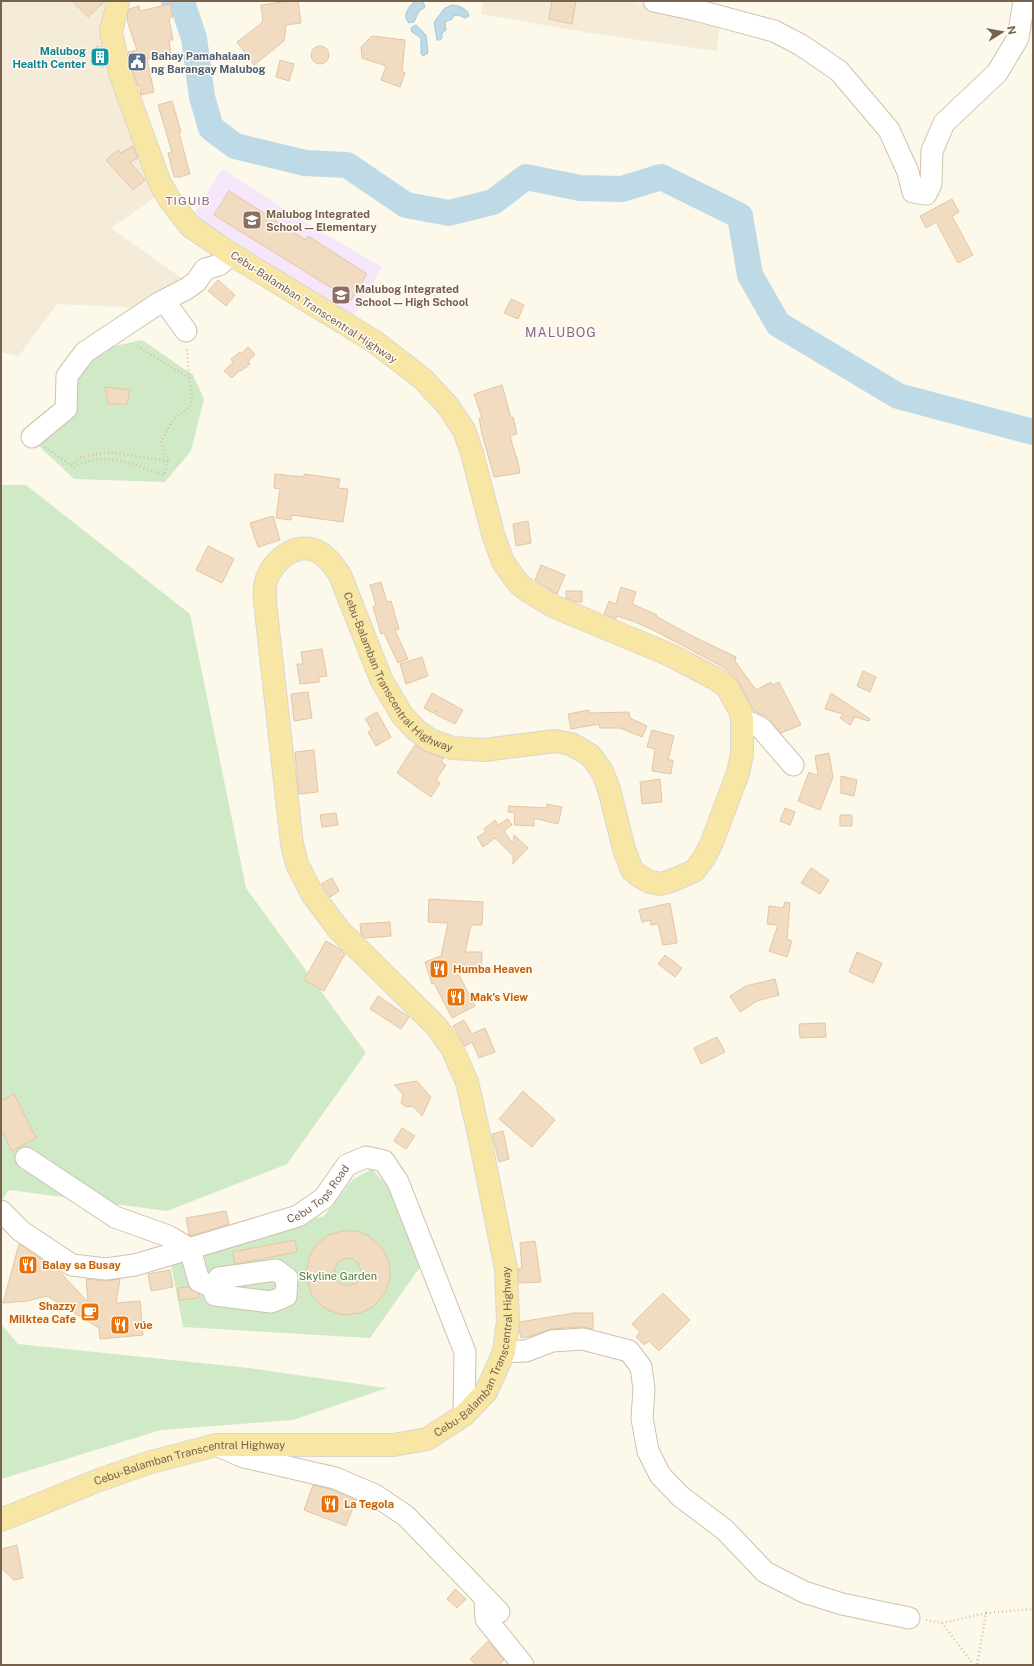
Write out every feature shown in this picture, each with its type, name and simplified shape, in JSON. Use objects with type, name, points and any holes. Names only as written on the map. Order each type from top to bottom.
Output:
[{"type":"main road","name":"Cebu-Balamban Transcentral Highway","points":[[1,1520],[99,1480],[148,1463],[216,1446],[394,1445],[427,1439],[464,1416],[486,1392],[504,1352],[508,1321],[506,1269],[467,1082],[452,1048],[436,1026],[339,930],[312,894],[297,864],[292,844],[265,602],[266,582],[268,575],[271,568],[278,560],[296,550],[307,549],[319,552],[330,561],[340,575],[381,680],[402,715],[417,731],[432,741],[453,748],[484,750],[555,741],[571,744],[590,755],[602,771],[609,789],[624,850],[632,870],[650,882],[660,884],[685,876],[694,871],[704,858],[712,842],[738,773],[742,754],[742,719],[740,710],[727,687],[716,679],[670,655],[555,607],[528,591],[518,583],[503,562],[491,527],[472,453],[464,430],[448,406],[423,378],[375,342],[231,254],[190,226],[170,200],[160,183],[119,66],[111,32],[118,1]]},
{"type":"street","points":[[654,1],[696,10],[774,31],[800,45],[839,71],[890,130],[908,172],[913,192],[926,194],[931,184],[932,151],[944,122],[997,73],[1018,38],[1024,1]]},
{"type":"street","points":[[32,437],[66,409],[67,376],[85,352],[159,303],[165,302],[196,282],[205,269],[219,265],[231,254]]},
{"type":"street","points":[[165,302],[186,331]]},
{"type":"street","points":[[742,719],[761,728],[793,765]]},
{"type":"street","name":"Cebu Tops Road","points":[[1,1211],[21,1231],[71,1271],[106,1269],[135,1265],[190,1250],[298,1216],[324,1198],[347,1165],[366,1157],[384,1161],[398,1182],[465,1352],[464,1416]]},
{"type":"street","points":[[26,1158],[116,1217],[168,1236],[190,1250],[199,1281],[213,1287]]},
{"type":"street","points":[[504,1352],[526,1351],[552,1341],[583,1339],[630,1351],[641,1367],[644,1389],[642,1418],[648,1451],[660,1474],[680,1496],[725,1530],[765,1572],[804,1592],[842,1604],[909,1618]]},
{"type":"street","points":[[216,1446],[244,1457],[335,1478],[375,1495],[406,1516],[492,1605],[486,1619],[522,1665]]},
{"type":"path","points":[[32,437],[74,468],[83,462],[101,458],[119,460],[164,475],[168,461],[161,442],[173,420],[191,405],[192,395],[189,378],[186,331]]},
{"type":"path","points":[[137,346],[189,378]]},
{"type":"path","points":[[71,465],[81,457],[110,452],[168,461]]},
{"type":"path","points":[[909,1618],[942,1623],[986,1613],[1033,1609]]},
{"type":"path","points":[[976,1665],[986,1613]]},
{"type":"path","points":[[942,1623],[976,1665]]},
{"type":"shaded area","points":[[1,1],[113,1],[160,194],[111,228],[187,282],[135,317],[127,307],[57,304],[19,356],[1,352]]},
{"type":"shaded area","points":[[483,1],[628,1],[720,22],[717,51],[590,33],[481,14]]},
{"type":"shaded area","points":[[222,169],[311,226],[382,267],[352,319],[194,215]]},
{"type":"green space","points":[[142,340],[193,375],[204,399],[191,451],[165,482],[74,479],[37,444],[69,380],[101,349]]},
{"type":"green space","points":[[1,485],[26,485],[190,614],[246,888],[366,1053],[287,1164],[167,1211],[9,1190],[1,1201]]},
{"type":"green space","name":"Skyline Garden","points":[[372,1169],[396,1196],[420,1267],[370,1338],[183,1327],[170,1259],[324,1216],[352,1180]]},
{"type":"green space","points":[[1,1324],[18,1344],[249,1368],[387,1388],[293,1420],[161,1430],[1,1479]]},
{"type":"water","points":[[415,1],[423,1],[425,7],[419,11],[414,22],[409,23],[406,15],[410,6]]},
{"type":"water","points":[[453,5],[465,9],[469,16],[465,18],[458,15],[453,16],[452,19],[445,22],[446,30],[442,33],[442,38],[437,40],[434,22],[445,8]]},
{"type":"water","points":[[416,25],[426,35],[428,53],[423,56],[421,54],[421,38],[412,32],[411,28]]},
{"type":"building","points":[[72,1],[105,1],[88,17]]},
{"type":"building","points":[[298,1],[301,23],[286,25],[284,41],[254,65],[237,42],[263,22],[261,5]]},
{"type":"building","points":[[552,1],[576,1],[572,24],[549,19]]},
{"type":"building","points":[[170,4],[173,17],[169,18],[173,40],[169,40],[171,56],[147,59],[154,92],[141,95],[140,86],[138,86],[132,70],[128,52],[137,50],[128,23],[127,17],[129,9],[139,6],[140,11]]},
{"type":"building","points":[[372,36],[405,40],[402,72],[405,73],[400,87],[381,80],[386,66],[362,58],[361,47]]},
{"type":"building","name":"Malubog Health Center","points":[[97,46],[102,48],[105,64],[103,68],[90,62]]},
{"type":"building","points":[[320,46],[326,49],[329,55],[326,61],[320,64],[314,61],[311,55],[314,49]]},
{"type":"building","points":[[280,60],[294,64],[289,81],[276,77]]},
{"type":"building","points":[[172,101],[181,132],[179,133],[190,174],[179,177],[174,177],[168,153],[172,152],[158,105]]},
{"type":"building","points":[[133,146],[138,158],[130,162],[145,180],[133,190],[106,160],[118,150],[121,153]]},
{"type":"building","points":[[229,191],[306,240],[308,236],[367,274],[351,300],[214,215]]},
{"type":"building","points":[[952,199],[959,212],[952,216],[973,255],[958,263],[936,222],[926,228],[920,216]]},
{"type":"building","points":[[218,280],[235,295],[226,306],[208,291]]},
{"type":"building","points":[[511,299],[524,305],[518,319],[504,313]]},
{"type":"building","points":[[248,347],[255,354],[248,362],[250,364],[241,371],[240,370],[232,378],[224,371],[233,362],[231,359],[240,352],[241,354]]},
{"type":"building","points":[[502,385],[517,434],[510,436],[517,457],[520,473],[494,477],[482,434],[479,418],[482,418],[474,394]]},
{"type":"building","points":[[105,387],[130,390],[127,404],[108,404]]},
{"type":"building","points":[[275,474],[304,477],[304,474],[340,479],[338,488],[348,489],[343,522],[292,515],[291,520],[276,518],[280,489],[274,488]]},
{"type":"building","points":[[273,516],[280,540],[258,547],[250,523]]},
{"type":"building","points":[[528,521],[531,543],[516,546],[513,524]]},
{"type":"building","points":[[208,546],[234,559],[222,583],[196,570]]},
{"type":"building","points":[[541,565],[565,575],[557,594],[535,580]]},
{"type":"building","points":[[381,582],[387,602],[391,601],[399,629],[395,630],[408,659],[398,663],[384,633],[381,634],[373,607],[376,605],[370,585]]},
{"type":"building","points":[[621,587],[636,592],[632,604],[657,615],[656,616],[688,634],[736,657],[735,661],[756,690],[771,682],[773,685],[779,682],[801,725],[781,733],[768,717],[754,711],[738,681],[723,667],[633,621],[617,616],[616,619],[604,614],[609,601],[616,604]]},
{"type":"building","points":[[566,591],[582,591],[582,602],[575,602],[566,598]]},
{"type":"building","points":[[322,649],[327,676],[319,677],[319,682],[300,684],[297,664],[303,664],[301,652]]},
{"type":"building","points":[[422,657],[428,676],[406,684],[400,664]]},
{"type":"building","points":[[863,671],[876,677],[870,692],[857,686]]},
{"type":"building","points":[[308,692],[312,718],[294,721],[291,694]]},
{"type":"building","points":[[432,693],[463,710],[455,724],[435,714],[438,710],[433,713],[424,708]]},
{"type":"building","points":[[831,693],[870,719],[869,721],[855,717],[850,725],[840,718],[843,714],[825,709]]},
{"type":"building","points":[[589,710],[589,713],[629,712],[630,718],[647,726],[642,737],[620,728],[600,728],[599,724],[571,729],[568,714]]},
{"type":"building","points":[[377,712],[391,737],[376,746],[368,732],[372,730],[365,719]]},
{"type":"building","points":[[652,730],[674,736],[668,760],[673,760],[671,774],[652,771],[655,749],[647,747]]},
{"type":"building","points":[[415,745],[428,753],[444,758],[441,762],[446,765],[436,780],[440,783],[431,797],[397,773]]},
{"type":"building","points":[[314,750],[318,792],[299,794],[295,752]]},
{"type":"building","points":[[829,753],[833,777],[820,810],[798,801],[809,772],[818,776],[815,756]]},
{"type":"building","points":[[841,776],[857,780],[854,796],[841,793]]},
{"type":"building","points":[[660,779],[662,802],[642,804],[640,782]]},
{"type":"building","points":[[547,804],[562,807],[558,824],[534,818],[534,826],[514,825],[515,813],[508,812],[509,806],[547,808]]},
{"type":"building","points":[[785,808],[795,812],[790,825],[780,821]]},
{"type":"building","points":[[336,813],[338,825],[322,827],[320,815]]},
{"type":"building","points":[[840,815],[852,815],[852,826],[840,826]]},
{"type":"building","points":[[508,819],[512,825],[504,831],[513,844],[514,835],[528,848],[513,864],[513,856],[495,838],[483,847],[477,837],[486,832],[484,829],[495,820],[498,825]]},
{"type":"building","points":[[811,868],[829,880],[820,894],[801,883]]},
{"type":"building","points":[[332,878],[339,891],[330,897],[321,884]]},
{"type":"building","points":[[429,899],[483,902],[482,925],[471,925],[465,952],[482,952],[481,974],[458,973],[475,1006],[452,1018],[434,983],[432,984],[425,962],[441,956],[448,923],[428,922]]},
{"type":"building","points":[[785,902],[790,903],[787,939],[792,941],[787,957],[769,951],[778,925],[767,924],[769,906],[783,908]]},
{"type":"building","points":[[670,903],[677,943],[663,945],[658,924],[651,925],[650,920],[642,922],[639,910]]},
{"type":"building","points":[[390,922],[391,936],[365,938],[361,934],[360,924]]},
{"type":"building","points":[[326,941],[340,949],[345,954],[324,991],[304,980]]},
{"type":"building","points":[[857,952],[882,963],[873,983],[849,972]]},
{"type":"building","points":[[665,955],[682,968],[675,977],[658,964]]},
{"type":"building","points":[[775,979],[779,995],[757,1001],[740,1012],[730,996],[746,986]]},
{"type":"building","points":[[378,996],[409,1017],[401,1029],[370,1009]]},
{"type":"building","points":[[464,1020],[472,1034],[485,1028],[495,1052],[479,1058],[472,1042],[465,1046],[453,1026]]},
{"type":"building","points":[[825,1023],[826,1037],[800,1038],[799,1024]]},
{"type":"building","points":[[717,1037],[725,1052],[701,1064],[694,1048]]},
{"type":"building","points":[[417,1081],[431,1097],[422,1116],[413,1106],[406,1107],[401,1103],[403,1094],[394,1085]]},
{"type":"building","points":[[523,1091],[555,1120],[532,1147],[499,1119]]},
{"type":"building","points":[[14,1094],[36,1138],[12,1151],[1,1128],[1,1101]]},
{"type":"building","points":[[402,1128],[415,1136],[406,1149],[394,1141]]},
{"type":"building","points":[[503,1131],[509,1159],[499,1162],[492,1134]]},
{"type":"building","points":[[226,1211],[229,1224],[191,1236],[189,1235],[186,1218]]},
{"type":"building","points":[[342,1231],[356,1231],[369,1236],[383,1249],[389,1262],[390,1279],[385,1293],[373,1307],[360,1313],[345,1315],[330,1311],[322,1306],[312,1295],[306,1273],[309,1258],[316,1245],[328,1235]],"holes":[[[347,1258],[353,1259],[358,1263],[362,1273],[360,1279],[357,1283],[346,1286],[337,1282],[334,1273],[337,1263]]]},
{"type":"building","points":[[295,1240],[297,1252],[235,1264],[232,1252]]},
{"type":"building","points":[[535,1241],[541,1282],[519,1283],[518,1269],[522,1268],[520,1243]]},
{"type":"building","points":[[19,1244],[58,1270],[88,1302],[86,1279],[105,1281],[120,1279],[116,1303],[140,1301],[143,1335],[100,1339],[99,1328],[47,1296],[27,1301],[3,1303]]},
{"type":"building","points":[[170,1270],[173,1287],[151,1291],[148,1274]]},
{"type":"building","points":[[189,1287],[199,1294],[199,1298],[179,1300],[178,1288]]},
{"type":"building","points":[[663,1293],[690,1320],[659,1351],[649,1341],[644,1345],[636,1337],[640,1332],[632,1324]]},
{"type":"building","points":[[574,1313],[593,1313],[593,1329],[582,1327],[551,1329],[521,1338],[519,1330],[520,1322]]},
{"type":"building","name":"La Tegola","points":[[313,1485],[331,1489],[356,1500],[346,1526],[304,1510]]},
{"type":"building","points":[[17,1545],[23,1578],[14,1580],[1,1568],[1,1549]]},
{"type":"building","points":[[455,1589],[466,1599],[457,1608],[447,1599]]},
{"type":"building","points":[[488,1641],[504,1660],[499,1665],[476,1665],[470,1659]]},
{"type":"waterway","points":[[174,1],[184,8],[194,38],[202,97],[211,128],[235,146],[305,163],[347,165],[406,205],[449,213],[493,202],[526,177],[580,188],[622,189],[661,177],[740,216],[750,275],[778,324],[898,396],[1033,432]]},
{"type":"place","name":"Malubog Health Center","points":[[100,57]]},
{"type":"place","name":"Bahay Pamahalaan ng Barangay Malubog","points":[[137,62]]},
{"type":"place","name":"Malubog Integrated School — Elementary","points":[[252,220]]},
{"type":"place","name":"Malubog Integrated School — High School","points":[[341,295]]},
{"type":"place","name":"Humba Heaven","points":[[439,969]]},
{"type":"place","name":"Mak's View","points":[[456,997]]},
{"type":"place","name":"Balay sa Busay","points":[[28,1265]]},
{"type":"place","name":"Shazzy Milktea Cafe","points":[[90,1312]]},
{"type":"place","name":"vúe","points":[[120,1325]]},
{"type":"place","name":"La Tegola","points":[[330,1504]]},
{"type":"district","name":"TIGUIB","points":[[188,201]]},
{"type":"district","name":"MALUBOG","points":[[561,332]]}]
